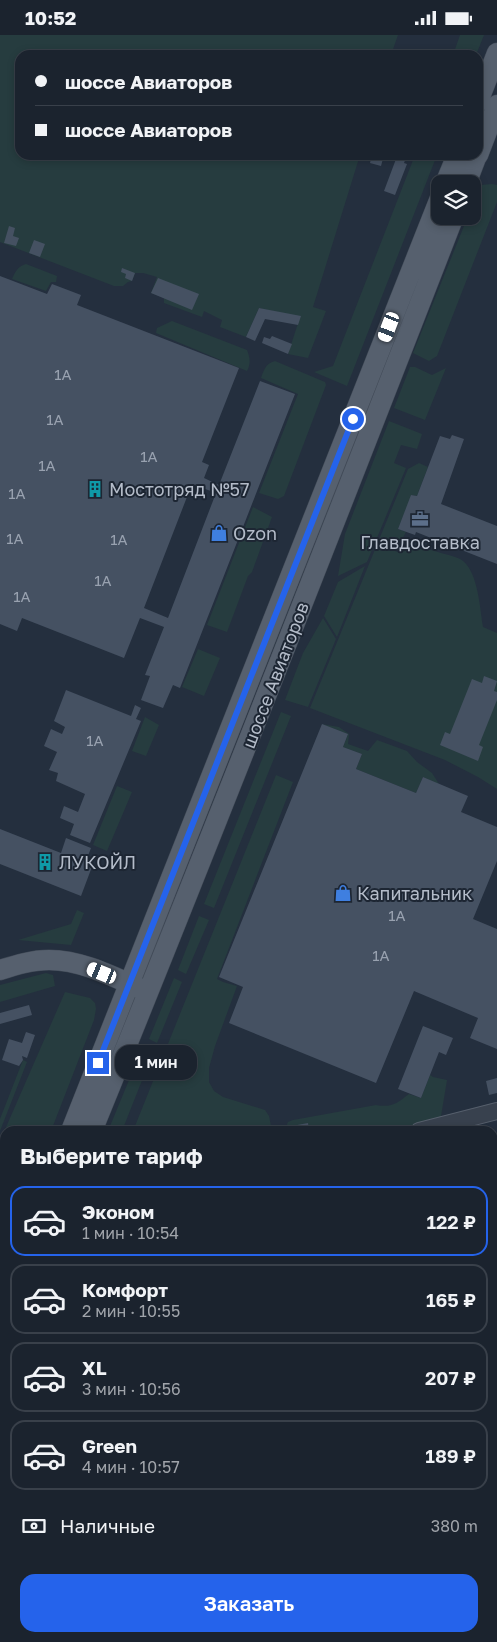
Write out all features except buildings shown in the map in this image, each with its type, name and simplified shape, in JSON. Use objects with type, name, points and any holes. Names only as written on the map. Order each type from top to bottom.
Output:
[{"type":"main road","points":[[483,90],[497,53]]},
{"type":"main road","points":[[483,142],[497,105]]},
{"type":"main road","points":[[449,175],[455,160]]},
{"type":"main road","points":[[470,175],[476,160]]},
{"type":"main road","name":"шоссе Авиаторов","points":[[73,1126],[431,221]]},
{"type":"main road","name":"шоссе Авиаторов","points":[[94,1126],[266,699],[450,225]]},
{"type":"main road","points":[[0,969],[48,960],[72,962],[129,983],[149,993]]},
{"type":"street","points":[[438,1126],[497,1111]]},
{"type":"green space","points":[[0,35],[398,35],[393,50],[15,50],[15,160],[358,160],[313,307],[326,311],[308,358],[288,354],[300,317],[259,308],[246,337],[220,327],[222,320],[204,311],[202,317],[164,303],[164,298],[151,293],[157,277],[135,273],[132,281],[123,286],[114,286],[0,242]]},
{"type":"green space","points":[[460,35],[484,35],[478,50],[455,50]]},
{"type":"green space","points":[[413,160],[435,160],[347,386],[314,372],[333,366]]},
{"type":"green space","points":[[481,185],[497,185],[497,202],[437,356],[429,361],[413,353],[464,225],[481,225]]},
{"type":"green space","points":[[26,264],[57,276],[56,282],[51,282],[46,291],[12,279],[19,268]]},
{"type":"green space","points":[[172,321],[247,350],[250,361],[247,371],[156,333],[157,328]]},
{"type":"green space","points":[[275,361],[325,382],[326,385],[284,496],[278,499],[259,493],[298,394],[261,378],[267,366]]},
{"type":"green space","points":[[410,367],[415,367],[432,375],[446,368],[425,420],[394,408]]},
{"type":"green space","points":[[389,421],[422,434],[417,449],[401,445],[394,463],[406,468],[367,562],[338,576],[345,534]]},
{"type":"green space","points":[[419,463],[428,467],[417,496],[412,495],[398,529],[406,532],[399,545],[395,548],[395,551],[400,553],[425,549],[450,555],[463,561],[472,574],[478,591],[483,627],[497,633],[497,789],[445,760],[310,708],[408,469]]},
{"type":"green space","points":[[253,507],[272,517],[227,632],[207,625]]},
{"type":"green space","points":[[365,566],[337,637],[324,616],[338,582]]},
{"type":"green space","points":[[323,618],[336,639],[308,707],[285,700],[303,653]]},
{"type":"green space","points":[[198,649],[220,658],[204,696],[182,687]]},
{"type":"green space","points":[[281,712],[291,716],[214,908],[204,904]]},
{"type":"green space","points":[[145,717],[159,725],[146,756],[132,751]]},
{"type":"green space","points":[[321,724],[339,727],[349,734],[348,744],[368,751],[377,740],[407,751],[417,762],[432,773],[439,784],[423,777],[416,793],[356,769],[362,754],[343,747],[348,734]]},
{"type":"green space","points":[[276,775],[293,782],[217,979],[237,986],[209,1068],[209,1082],[214,1091],[223,1097],[265,1110],[269,1116],[271,1126],[135,1126]]},
{"type":"green space","points":[[117,786],[132,792],[107,851],[93,845]]},
{"type":"green space","points":[[77,910],[84,913],[71,945],[18,940],[71,924]]},
{"type":"green space","points":[[199,916],[209,920],[186,974],[178,970]]},
{"type":"green space","points":[[46,973],[53,975],[55,986],[0,1002],[0,985]]},
{"type":"green space","points":[[174,978],[182,982],[157,1043],[149,1039]]},
{"type":"green space","points":[[65,992],[90,998],[95,1003],[94,1020],[53,1126],[7,1126]]},
{"type":"green space","points":[[143,1046],[154,1050],[124,1126],[110,1126]]},
{"type":"green space","points":[[23,1060],[27,1062],[2,1126],[0,1126],[0,1119]]},
{"type":"green space","points":[[430,1075],[447,1080],[441,1116],[436,1122],[419,1126],[286,1126],[288,1122],[293,1120],[376,1105],[390,1105],[409,1094],[421,1098]]},
{"type":"place","name":"Мостотряд №57","points":[[95,489]]},
{"type":"place","name":"Главдоставка","points":[[420,519]]},
{"type":"place","name":"Ozon","points":[[219,533]]},
{"type":"place","name":"ЛУКОЙЛ","points":[[45,862]]},
{"type":"place","name":"Капитальник","points":[[343,893]]},
{"type":"route","points":[[98,1063],[353,419]]}]
